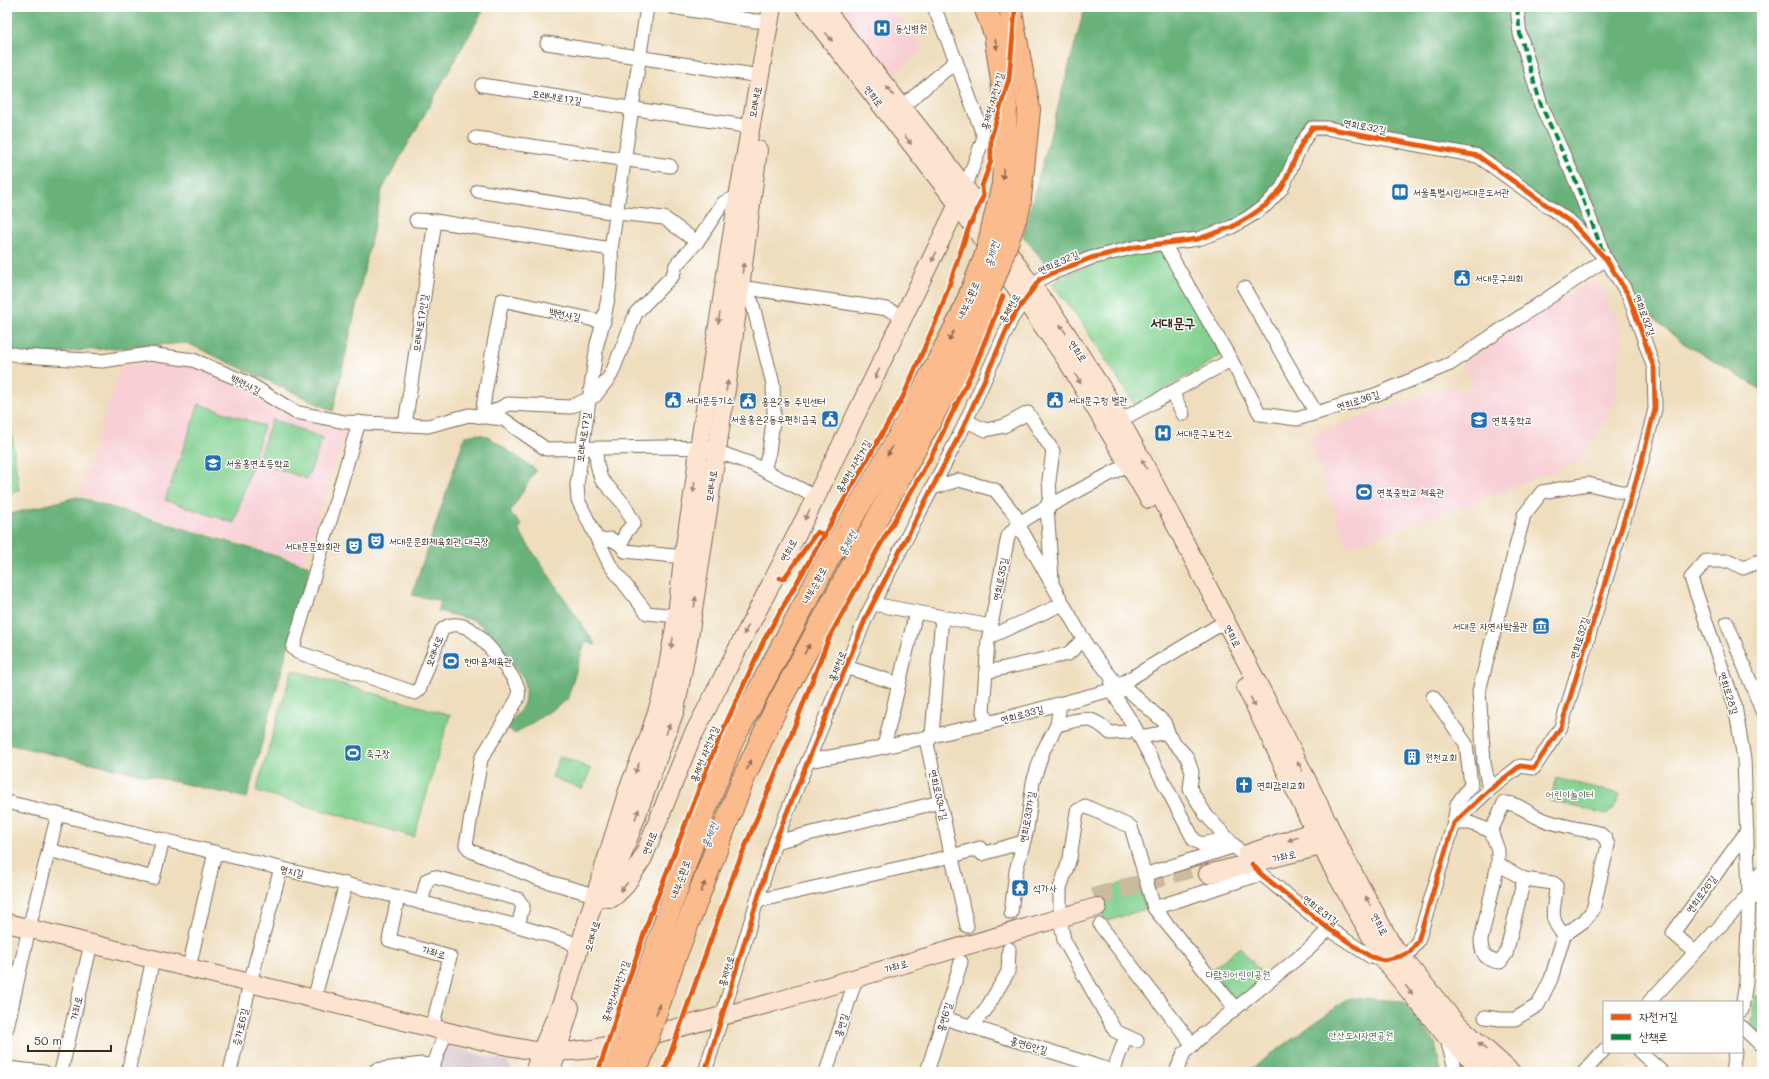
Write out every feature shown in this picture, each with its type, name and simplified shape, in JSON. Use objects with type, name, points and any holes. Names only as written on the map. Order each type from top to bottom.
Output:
[{"type":"highway","name":"내부순환로","points":[[613,1072],[696,833],[731,743],[827,561],[898,438],[961,317],[986,255],[1003,184],[1006,108],[995,34],[985,7]]},
{"type":"highway","name":"내부순환로","points":[[636,1072],[673,962],[744,777],[777,706],[960,365],[1019,208],[1028,110],[1010,7]]},
{"type":"main road","name":"모래내로","points":[[534,1072],[549,1052],[599,897],[629,787],[648,740],[663,692],[677,616],[683,558],[694,489],[698,448],[745,193],[761,128],[785,7]]},
{"type":"main road","name":"연희로","points":[[805,7],[966,198],[971,223],[1024,287],[1053,314],[1089,368],[1121,420],[1289,744],[1327,837],[1348,898],[1393,958],[1446,1036],[1485,1072]]},
{"type":"main road","name":"연희로","points":[[825,8],[902,107],[966,198],[1024,287],[1144,488],[1327,837]]},
{"type":"main road","name":"모래내로","points":[[550,1072],[549,1052],[579,949],[599,897],[624,849],[675,710],[690,637],[740,287],[745,193],[751,127],[770,14]]},
{"type":"main road","name":"연희로","points":[[599,897],[612,898],[617,894],[624,887],[643,858],[691,739],[816,497],[966,198]]},
{"type":"main road","name":"가좌로","points":[[1208,869],[1244,856],[1327,837]]},
{"type":"main road","points":[[624,849],[625,856],[629,861],[635,862],[643,858]]},
{"type":"main road","name":"가좌로","points":[[549,1052],[593,1049],[696,1023],[856,978],[1096,902]]},
{"type":"main road","points":[[721,1016],[740,1002],[1060,913]]},
{"type":"main road","points":[[7,923],[497,1044],[549,1052]]},
{"type":"main road","name":"연희로","points":[[1393,958],[1454,1020],[1511,1072]]},
{"type":"street","name":"모래내로17길","points":[[647,7],[611,249],[612,262],[604,322],[597,344],[577,485],[578,500],[610,566],[646,613],[677,616]]},
{"type":"street","points":[[673,7],[755,21],[770,14]]},
{"type":"street","name":"연희로","points":[[934,7],[984,137],[966,198]]},
{"type":"street","points":[[1517,7],[1520,34],[1542,105],[1576,182],[1606,259]]},
{"type":"street","points":[[547,43],[760,76]]},
{"type":"street","points":[[902,107],[956,61]]},
{"type":"street","name":"모래내로17길","points":[[482,85],[751,127]]},
{"type":"street","name":"연희로32길","points":[[1024,287],[1091,258],[1136,247],[1198,239],[1213,235],[1232,227],[1266,205],[1282,188],[1302,144],[1312,128],[1326,128],[1478,156],[1573,224],[1606,259],[1629,296],[1654,368],[1656,410],[1561,727],[1534,768],[1520,766],[1489,790],[1454,823],[1418,941],[1410,952],[1393,958]]},
{"type":"street","points":[[476,138],[670,166]]},
{"type":"street","points":[[478,191],[617,213],[664,218],[697,242]]},
{"type":"street","points":[[482,417],[508,404],[570,406],[595,396],[611,375],[636,313],[673,275],[676,265],[697,242],[723,203],[745,193]]},
{"type":"street","points":[[416,220],[434,221],[611,249]]},
{"type":"street","name":"모래내로17안길","points":[[405,425],[434,221]]},
{"type":"street","points":[[1121,420],[1231,360],[1164,244]]},
{"type":"street","name":"연희로36길","points":[[1231,360],[1260,414],[1297,419],[1316,414],[1375,395],[1450,364],[1606,259]]},
{"type":"street","points":[[740,287],[887,309],[905,317]]},
{"type":"street","points":[[740,287],[752,302],[773,384],[774,413],[769,452],[764,470]]},
{"type":"street","name":"홍제천로","points":[[705,1072],[775,842],[846,667],[873,604],[966,421],[1012,318],[1024,287]]},
{"type":"street","points":[[1244,288],[1316,414]]},
{"type":"street","name":"백련사길","points":[[482,417],[502,300],[604,322]]},
{"type":"street","name":"백련사길","points":[[7,353],[23,356],[102,361],[149,354],[193,360],[248,383],[295,412],[345,422],[428,426],[469,415],[503,419],[546,449],[581,450],[664,447],[698,448]]},
{"type":"street","points":[[1172,392],[1183,414]]},
{"type":"street","points":[[966,421],[986,430],[1004,426],[1028,413],[1053,451],[1049,480],[1050,497],[1047,507],[1052,584]]},
{"type":"street","name":"모래내로","points":[[359,422],[293,648],[297,652],[415,693],[419,690],[442,630],[447,626],[455,625],[470,628],[502,664],[517,685],[519,692],[517,700],[481,759],[466,845],[471,851],[539,879],[599,897]]},
{"type":"street","points":[[698,448],[727,455],[764,470],[816,497]]},
{"type":"street","points":[[596,449],[597,464],[601,480],[623,503],[634,523],[626,532],[621,545]]},
{"type":"street","name":"연희로35길","points":[[988,723],[983,712],[990,632],[1008,536],[1018,524],[1129,464]]},
{"type":"street","points":[[932,488],[958,480],[995,490],[1015,515],[1018,524],[1063,604],[1084,639],[1112,678],[1111,690],[1137,732],[1194,840],[1201,844],[1244,856]]},
{"type":"street","points":[[1489,790],[1484,762],[1480,691],[1524,515],[1542,492],[1588,484],[1631,494]]},
{"type":"street","points":[[598,541],[611,538],[621,545],[625,551],[683,558]]},
{"type":"street","name":"연희로28길","points":[[1743,1003],[1746,981],[1748,895],[1744,758],[1735,706],[1691,578],[1706,561],[1730,561],[1743,568],[1762,560]]},
{"type":"street","points":[[873,604],[942,617],[990,632],[1063,604]]},
{"type":"street","points":[[884,747],[916,612]]},
{"type":"street","points":[[932,735],[942,617]]},
{"type":"street","points":[[1727,623],[1762,711]]},
{"type":"street","name":"연희로33길","points":[[1111,690],[1216,627]]},
{"type":"street","points":[[986,672],[1068,654],[1084,639]]},
{"type":"street","name":"홍제천로","points":[[846,667],[899,684]]},
{"type":"street","name":"연희로33길","points":[[808,761],[884,747],[988,723],[1111,690],[1128,690],[1164,722],[1170,738],[1187,757],[1192,772],[1190,789],[1206,815],[1244,856]]},
{"type":"street","points":[[1433,697],[1466,744],[1471,785],[1457,804],[1454,823],[1470,823],[1491,831]]},
{"type":"street","name":"연희로33가길","points":[[1011,913],[1016,871],[1023,842],[1033,782],[1044,751],[1057,725],[1060,704]]},
{"type":"street","points":[[1057,725],[1084,718],[1100,722],[1110,733],[1168,732]]},
{"type":"street","name":"연희로33나길","points":[[932,735],[927,744],[967,926]]},
{"type":"street","name":"명지길","points":[[7,802],[518,926],[568,942],[579,949]]},
{"type":"street","points":[[775,842],[940,802]]},
{"type":"street","points":[[1485,1017],[1515,1019],[1538,1005],[1551,979],[1564,935],[1584,921],[1593,910],[1608,845],[1605,838],[1599,833],[1541,819],[1526,810],[1504,803],[1491,831],[1498,850],[1498,864],[1481,940],[1481,948],[1484,956],[1491,961],[1500,962],[1506,954],[1524,879]]},
{"type":"street","points":[[1113,1072],[1132,1039],[1115,1031],[1064,940],[1060,913],[1060,888],[1070,858],[1077,811],[1085,806],[1131,827],[1144,875],[1151,890],[1154,908],[1235,1008]]},
{"type":"street","points":[[7,1028],[29,928],[58,814]]},
{"type":"street","name":"연희로26길","points":[[1695,952],[1672,933],[1746,832]]},
{"type":"street","points":[[49,850],[153,878],[163,840]]},
{"type":"street","points":[[757,901],[952,856],[980,848],[982,854],[1023,842]]},
{"type":"street","points":[[189,968],[215,852]]},
{"type":"street","points":[[1144,875],[1244,856]]},
{"type":"street","points":[[1154,908],[1244,856]]},
{"type":"street","name":"연희로31길","points":[[1244,856],[1329,929],[1371,957],[1393,958]]},
{"type":"street","points":[[1498,864],[1524,879],[1553,882],[1556,885],[1552,918],[1556,927],[1564,935]]},
{"type":"street","points":[[250,983],[281,868]]},
{"type":"street","points":[[1650,1001],[1748,895],[1762,871]]},
{"type":"street","points":[[421,903],[427,880],[434,877],[518,899],[523,906],[518,926]]},
{"type":"street","points":[[314,998],[346,884]]},
{"type":"street","points":[[1748,895],[1762,899]]},
{"type":"street","name":"가좌로","points":[[398,897],[390,940],[450,957],[439,1029]]},
{"type":"street","points":[[1100,925],[1193,1044]]},
{"type":"street","name":"연희로31길","points":[[1176,1072],[1184,1053],[1193,1044],[1310,948],[1329,929]]},
{"type":"street","name":"가좌로","points":[[61,1072],[91,944]]},
{"type":"street","points":[[970,1026],[985,1011],[1008,972],[1009,949]]},
{"type":"street","points":[[128,1072],[153,959]]},
{"type":"street","name":"홍연6길","points":[[927,1072],[961,962]]},
{"type":"street","name":"홍연길","points":[[826,1072],[856,978]]},
{"type":"street","name":"증가로6길","points":[[230,1072],[250,983]]},
{"type":"street","name":"홍연6안길","points":[[944,1018],[1113,1072]]},
{"type":"street","points":[[1743,1028],[1762,1046]]},
{"type":"street","points":[[376,1072],[376,1070],[422,1064],[432,1069],[439,1029]]},
{"type":"street","points":[[1446,1036],[1456,1072]]},
{"type":"street","points":[[1584,1072],[1603,1051]]},
{"type":"street","points":[[1641,1053],[1662,1072]]},
{"type":"street","points":[[1732,1072],[1735,1053]]},
{"type":"street","points":[[7,1068],[44,1072]]},
{"type":"shaded area","name":"동신병원","points":[[839,7],[892,7],[924,49],[892,76]]},
{"type":"shaded area","name":"연북중학교","points":[[1590,280],[1600,285],[1622,331],[1614,404],[1581,460],[1477,502],[1347,547],[1308,436],[1452,385],[1460,393],[1472,384],[1462,364]]},
{"type":"shaded area","name":"서울홍연초등학교","points":[[184,361],[245,390],[299,421],[347,430],[302,562],[79,495],[121,366]]},
{"type":"shaded area","points":[[444,1045],[501,1060],[508,1063],[513,1072],[434,1072]]},
{"type":"green space","points":[[7,7],[485,7],[382,190],[333,411],[187,343],[73,351],[7,362]]},
{"type":"green space","points":[[1085,7],[1762,7],[1762,390],[1680,341],[1629,296],[1573,224],[1478,156],[1312,128],[1282,188],[1232,227],[1053,273],[1023,236]]},
{"type":"green space","points":[[1138,250],[1165,251],[1222,355],[1136,407],[1082,323],[1052,284],[1067,274]]},
{"type":"green space","points":[[7,399],[19,491],[7,493]]},
{"type":"green space","points":[[199,404],[264,426],[234,523],[165,500]]},
{"type":"green space","points":[[272,419],[323,438],[307,479],[257,461]]},
{"type":"green space","points":[[477,434],[487,436],[536,470],[510,512],[522,526],[518,530],[596,645],[585,642],[567,700],[515,734],[506,727],[520,711],[524,701],[524,679],[481,625],[473,620],[438,611],[441,601],[412,595],[465,436]]},
{"type":"green space","points":[[77,497],[310,566],[247,798],[7,744],[7,515]]},
{"type":"green space","name":"축구장","points":[[292,670],[450,715],[414,837],[256,791]]},
{"type":"green space","points":[[560,756],[591,769],[582,789],[552,777]]},
{"type":"green space","name":"어린이놀이터","points":[[1556,778],[1620,794],[1613,810],[1606,814],[1550,801]]},
{"type":"green space","points":[[1138,880],[1145,909],[1105,922],[1097,889]]},
{"type":"green space","name":"다람쥐어린이공원","points":[[1240,947],[1265,978],[1236,1001],[1211,970]]},
{"type":"green space","points":[[1755,996],[1762,997],[1762,1038],[1750,1026]]},
{"type":"green space","name":"안산도시자연공원","points":[[1349,998],[1403,1001],[1435,1042],[1441,1072],[1247,1072]]},
{"type":"tunnel","points":[[1095,897],[1209,864]]},
{"type":"marked path","points":[[1517,7],[1520,34],[1541,105],[1576,182],[1603,252]]},
{"type":"cycle path","name":"홍제천 자전거길","points":[[598,1072],[650,916],[714,750],[764,640],[903,397],[940,312],[969,227],[983,197],[982,186],[991,161],[991,138],[1009,79],[1015,11],[1014,7]]},
{"type":"cycle path","points":[[705,1072],[775,842],[867,615],[962,430],[1012,318],[1040,279],[1091,258],[1136,247],[1198,239],[1232,227],[1266,205],[1282,188],[1302,143],[1312,128],[1326,128],[1478,156],[1573,224],[1606,259],[1629,296],[1654,368],[1655,409],[1641,464],[1561,727],[1534,768],[1520,766],[1489,790],[1454,823],[1418,941],[1410,952],[1401,956],[1384,960],[1371,957],[1329,929],[1261,874],[1252,864]]},
{"type":"cycle path","points":[[664,1072],[735,871],[782,758],[829,638],[931,457],[975,366],[1003,296]]},
{"type":"cycle path","points":[[780,578],[783,579],[785,577],[817,532],[825,535]]},
{"type":"place","name":"동신병원","points":[[882,28]]},
{"type":"place","name":"서울특별시립서대문도서관","points":[[1400,192]]},
{"type":"place","name":"서대문구의회","points":[[1462,278]]},
{"type":"place","name":"서대문등기소","points":[[673,400]]},
{"type":"place","name":"서대문구청 별관","points":[[1055,400]]},
{"type":"place","name":"홍은2동 주민센터","points":[[748,401]]},
{"type":"place","name":"서울홍은2동우편취급국","points":[[830,419]]},
{"type":"place","name":"연북중학교","points":[[1479,420]]},
{"type":"place","name":"서대문구보건소","points":[[1163,433]]},
{"type":"place","name":"서울홍연초등학교","points":[[213,463]]},
{"type":"place","name":"연북중학교 체육관","points":[[1364,492]]},
{"type":"place","name":"서대문문화체육회관 대극장","points":[[376,541]]},
{"type":"place","name":"서대문문화회관","points":[[354,546]]},
{"type":"place","name":"서대문 자연사박물관","points":[[1541,626]]},
{"type":"place","name":"한마음체육관","points":[[451,661]]},
{"type":"place","name":"축구장","points":[[353,753]]},
{"type":"place","name":"원천교회","points":[[1412,757]]},
{"type":"place","name":"연희감리교회","points":[[1244,785]]},
{"type":"place","name":"석가사","points":[[1020,888]]},
{"type":"district","name":"서대문구","points":[[1173,322]]},
{"type":"water label","name":"홍제천","points":[[991,254]]},
{"type":"water label","name":"홍제천","points":[[847,543]]},
{"type":"water label","name":"홍제천","points":[[709,835]]}]
